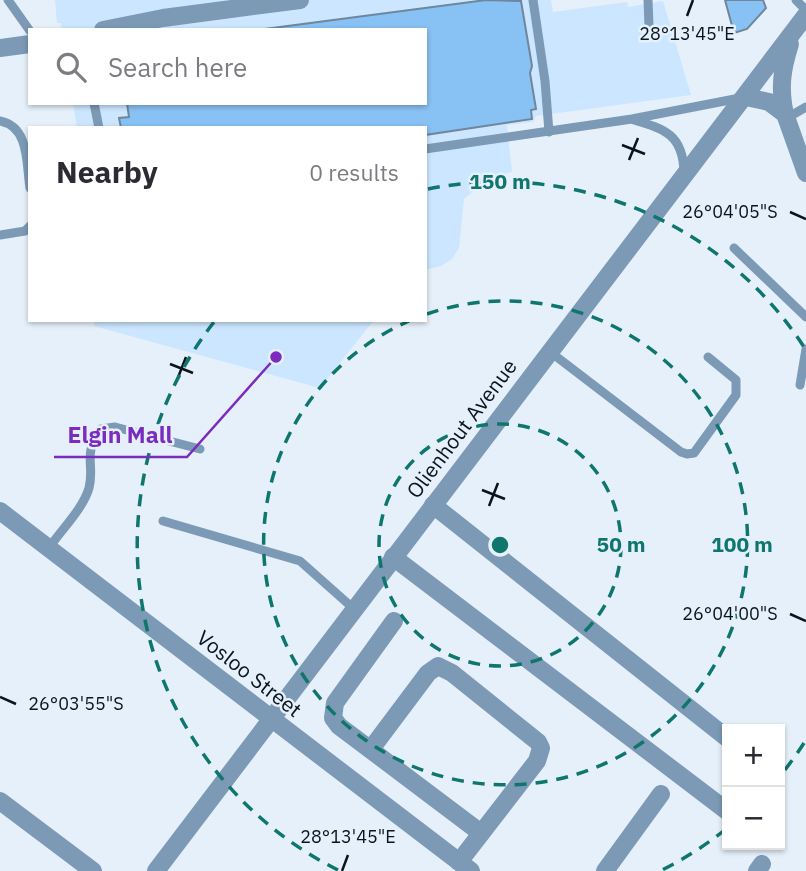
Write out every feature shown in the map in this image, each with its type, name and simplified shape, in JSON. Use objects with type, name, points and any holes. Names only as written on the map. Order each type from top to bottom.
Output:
[{"type":"street","points":[[113,28],[163,18],[300,0]]},
{"type":"street","name":"Olienhout Avenue","points":[[156,871],[684,173],[746,97],[806,13]]},
{"type":"street","points":[[794,31],[780,84],[786,116],[806,173]]},
{"type":"street","points":[[0,48],[28,44]]},
{"type":"street","points":[[746,97],[769,102],[786,116]]},
{"type":"street","points":[[433,505],[722,734]]},
{"type":"street","name":"Vosloo Street","points":[[0,511],[465,866]]},
{"type":"street","points":[[393,557],[722,807]]},
{"type":"street","points":[[394,621],[332,709],[335,722],[481,833]]},
{"type":"street","points":[[371,749],[428,673],[439,666],[452,673],[530,734],[541,748],[537,761],[481,833],[465,866]]},
{"type":"street","points":[[605,871],[661,794]]},
{"type":"street","points":[[0,801],[93,871]]},
{"type":"lane","points":[[8,0],[28,28]]},
{"type":"lane","points":[[533,0],[545,81],[549,132]]},
{"type":"lane","points":[[648,0],[649,26]]},
{"type":"lane","points":[[796,0],[806,13]]},
{"type":"lane","points":[[427,149],[632,119],[746,97]]},
{"type":"lane","points":[[94,105],[99,126]]},
{"type":"lane","points":[[786,116],[806,107]]},
{"type":"lane","points":[[632,119],[666,131],[674,138],[684,157],[684,173]]},
{"type":"lane","points":[[0,121],[10,123],[20,132],[28,177]]},
{"type":"lane","points":[[0,235],[24,231],[28,228]]},
{"type":"lane","points":[[734,248],[806,317]]},
{"type":"lane","points":[[800,385],[806,349]]},
{"type":"lane","points":[[549,351],[687,454],[694,453],[736,395],[736,380],[708,357]]},
{"type":"lane","points":[[49,548],[84,498],[90,479],[89,454],[101,429],[116,426],[200,449]]},
{"type":"lane","points":[[163,521],[300,561],[354,609]]},
{"type":"shaded area","points":[[55,0],[551,0],[553,12],[627,2],[628,7],[663,1],[691,95],[536,116],[533,122],[507,125],[512,172],[487,179],[464,199],[459,248],[452,259],[441,266],[427,270],[427,126],[77,126],[73,105],[427,105],[427,28],[62,28],[61,23],[57,23]]},
{"type":"shaded area","points":[[95,322],[372,322],[320,388],[94,326]]},
{"type":"building","points":[[486,0],[521,1],[536,109],[531,110],[532,119],[427,135],[427,126],[121,126],[119,118],[129,117],[127,105],[427,105],[427,28],[272,28]]},
{"type":"building","points":[[725,0],[763,0],[766,8],[747,29],[734,33]]},
{"type":"place","name":"Elgin Mall","points":[[276,357]]}]
